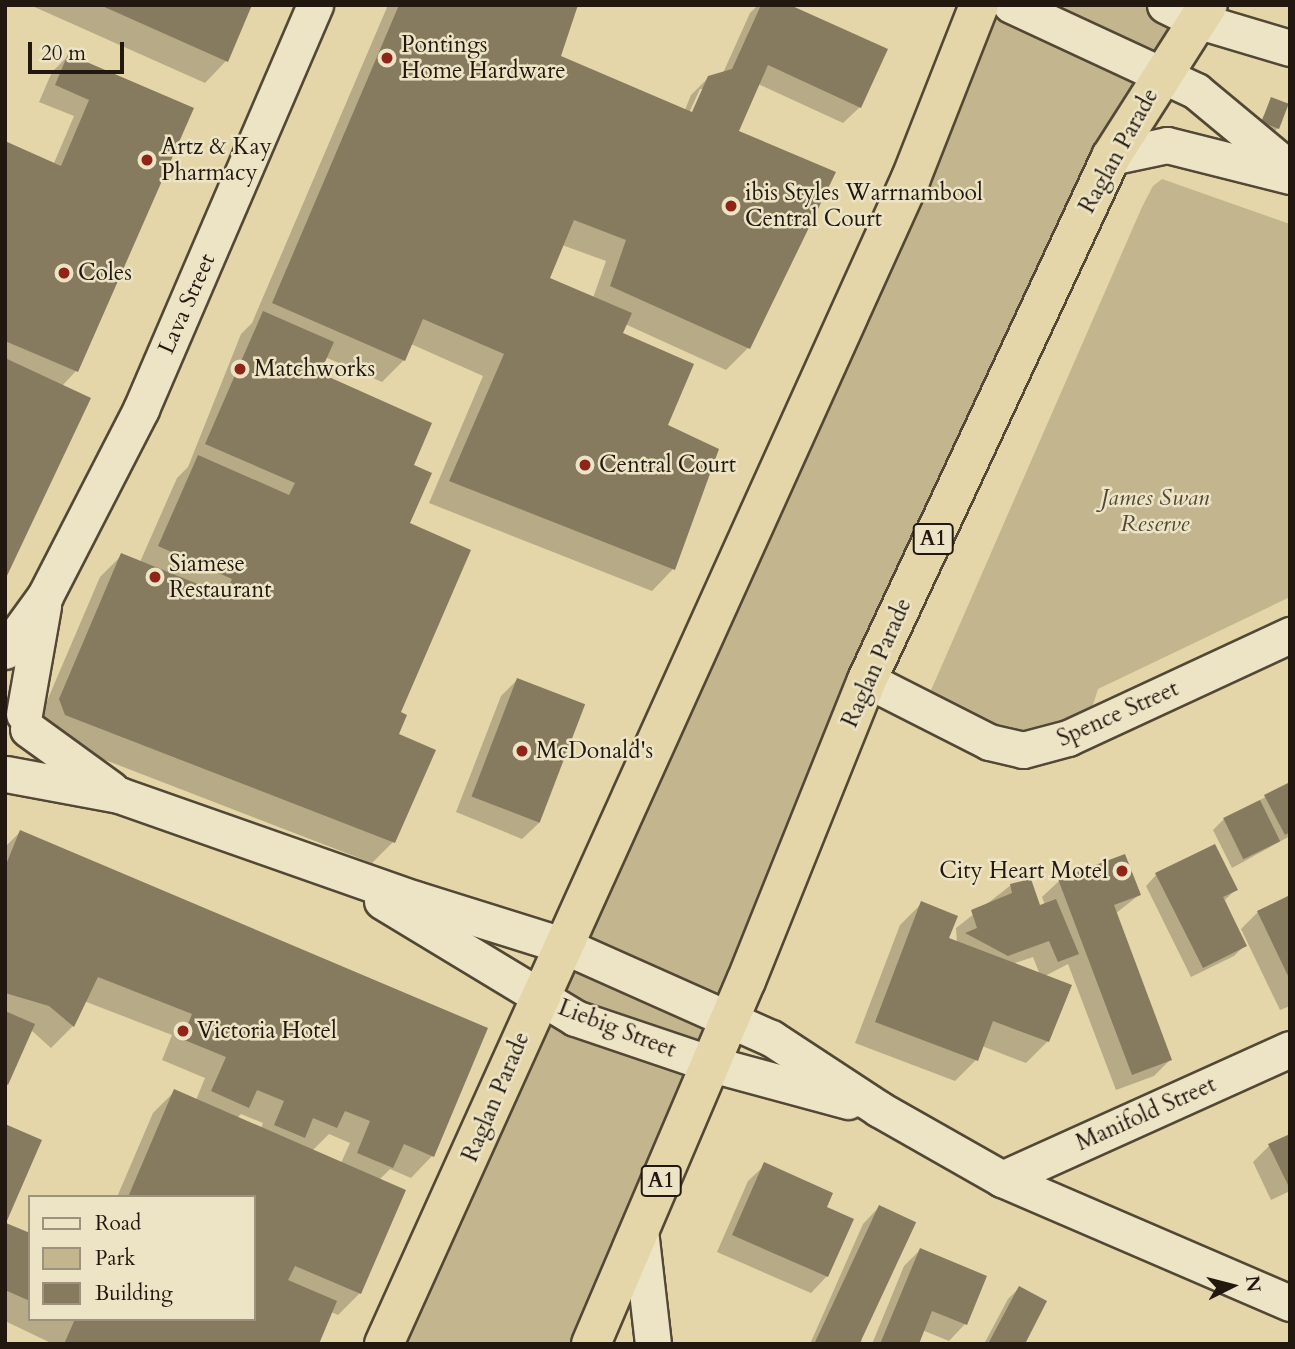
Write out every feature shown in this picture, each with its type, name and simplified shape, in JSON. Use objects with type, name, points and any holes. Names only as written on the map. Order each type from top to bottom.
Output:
[{"type":"highway","name":"Raglan Parade","points":[[384,1344],[562,945],[911,178],[979,5]]},
{"type":"highway","name":"Raglan Parade","points":[[591,1344],[711,1064],[867,680],[1111,157],[1163,72],[1190,10]]},
{"type":"street","name":"Lava Street","points":[[5,651],[45,596],[141,409],[314,5]]},
{"type":"street","points":[[1011,5],[1163,72],[1208,99],[1290,169]]},
{"type":"street","points":[[1190,10],[1290,48]]},
{"type":"street","points":[[1111,157],[1167,145],[1290,176]]},
{"type":"street","name":"Lava Street","points":[[6,775],[24,755],[19,712],[45,596]]},
{"type":"street","name":"Spence Street","points":[[867,680],[989,742],[1023,750],[1068,738],[1290,635]]},
{"type":"street","name":"Liebig Street","points":[[19,712],[120,795]]},
{"type":"street","name":"Liebig Street","points":[[6,775],[120,795],[342,874],[562,945],[771,1038],[879,1109],[1002,1179],[1290,1303]]},
{"type":"street","name":"Liebig Street","points":[[342,874],[575,1018],[711,1064],[879,1109]]},
{"type":"street","name":"Manifold Street","points":[[1002,1179],[1290,1049]]},
{"type":"street","points":[[640,1230],[653,1344]]},
{"type":"green space","points":[[979,5],[1208,5],[1134,118],[591,1344],[384,1344]]},
{"type":"green space","name":"James Swan Reserve","points":[[1162,179],[1290,224],[1290,597],[1098,689],[1090,714],[1048,745],[925,704],[1142,207],[1153,186]]},
{"type":"building","points":[[100,5],[252,5],[228,62]]},
{"type":"building","points":[[399,5],[578,5],[561,56],[692,112],[708,76],[732,69],[761,5],[790,5],[888,49],[861,108],[768,65],[739,131],[836,172],[750,349],[610,286],[626,240],[574,220],[550,278],[632,313],[623,333],[694,364],[668,425],[719,449],[675,570],[449,481],[504,354],[423,319],[405,361],[272,303]]},
{"type":"building","name":"Coles","points":[[68,54],[194,108],[78,372],[5,341],[5,141],[61,166],[89,100],[55,85]]},
{"type":"building","points":[[1271,97],[1289,104],[1279,129],[1261,122]]},
{"type":"building","points":[[263,311],[334,342],[320,373],[432,423],[414,465],[432,473],[410,523],[471,550],[401,712],[407,715],[399,734],[436,750],[395,843],[65,715],[59,699],[121,553],[225,595],[232,579],[158,546],[198,455],[289,495],[295,483],[205,444]]},
{"type":"building","points":[[5,358],[91,398],[5,580]]},
{"type":"building","points":[[517,678],[585,704],[540,823],[471,797]]},
{"type":"building","points":[[1290,782],[1290,832],[1285,835],[1264,795]]},
{"type":"building","points":[[1260,800],[1280,841],[1243,859],[1223,818]]},
{"type":"building","points":[[20,830],[488,1028],[434,1157],[404,1144],[393,1168],[357,1153],[370,1121],[345,1111],[337,1128],[313,1118],[305,1138],[274,1125],[284,1101],[257,1090],[249,1108],[211,1091],[226,1057],[182,1039],[192,1014],[98,977],[74,1027],[49,1006],[5,993],[5,867]]},
{"type":"building","points":[[1215,844],[1238,890],[1223,897],[1247,946],[1203,968],[1155,873]]},
{"type":"building","points":[[1125,854],[1141,895],[1114,905],[1172,1060],[1132,1075],[1058,879]]},
{"type":"building","points":[[1031,879],[1040,905],[1056,899],[1079,954],[1058,962],[1049,941],[1008,956],[965,933],[977,928],[971,910],[1012,893],[1010,884]]},
{"type":"building","points":[[1290,895],[1290,980],[1257,911]]},
{"type":"building","points":[[921,901],[958,916],[949,938],[1072,985],[1049,1042],[993,1021],[978,1061],[875,1022]]},
{"type":"building","points":[[5,1011],[35,1024],[8,1085],[5,1083]]},
{"type":"building","points":[[174,1089],[406,1190],[361,1294],[295,1266],[288,1280],[337,1301],[319,1344],[64,1344],[74,1321],[256,1321],[256,1195],[129,1195]]},
{"type":"building","points":[[5,1124],[42,1140],[6,1223],[28,1232],[28,1300],[5,1290]]},
{"type":"building","points":[[1290,1134],[1290,1184],[1288,1185],[1268,1144]]},
{"type":"building","points":[[764,1162],[833,1193],[827,1207],[854,1219],[828,1277],[732,1235]]},
{"type":"building","points":[[879,1205],[916,1222],[859,1344],[815,1343]]},
{"type":"building","points":[[920,1248],[987,1276],[967,1325],[932,1311],[919,1344],[880,1344]]},
{"type":"building","points":[[1019,1286],[1047,1301],[1025,1344],[988,1344]]},
{"type":"place","name":"Pontings Home Hardware","points":[[387,58]]},
{"type":"place","name":"Artz & Kay Pharmacy","points":[[147,160]]},
{"type":"place","name":"ibis Styles Warrnambool Central Court","points":[[731,206]]},
{"type":"place","name":"Coles","points":[[64,273]]},
{"type":"place","name":"Matchworks","points":[[240,369]]},
{"type":"place","name":"Central Court","points":[[585,465]]},
{"type":"place","name":"Siamese Restaurant","points":[[155,577]]},
{"type":"place","name":"McDonald's","points":[[522,751]]},
{"type":"place","name":"City Heart Motel","points":[[1122,871]]},
{"type":"place","name":"Victoria Hotel","points":[[183,1031]]}]
